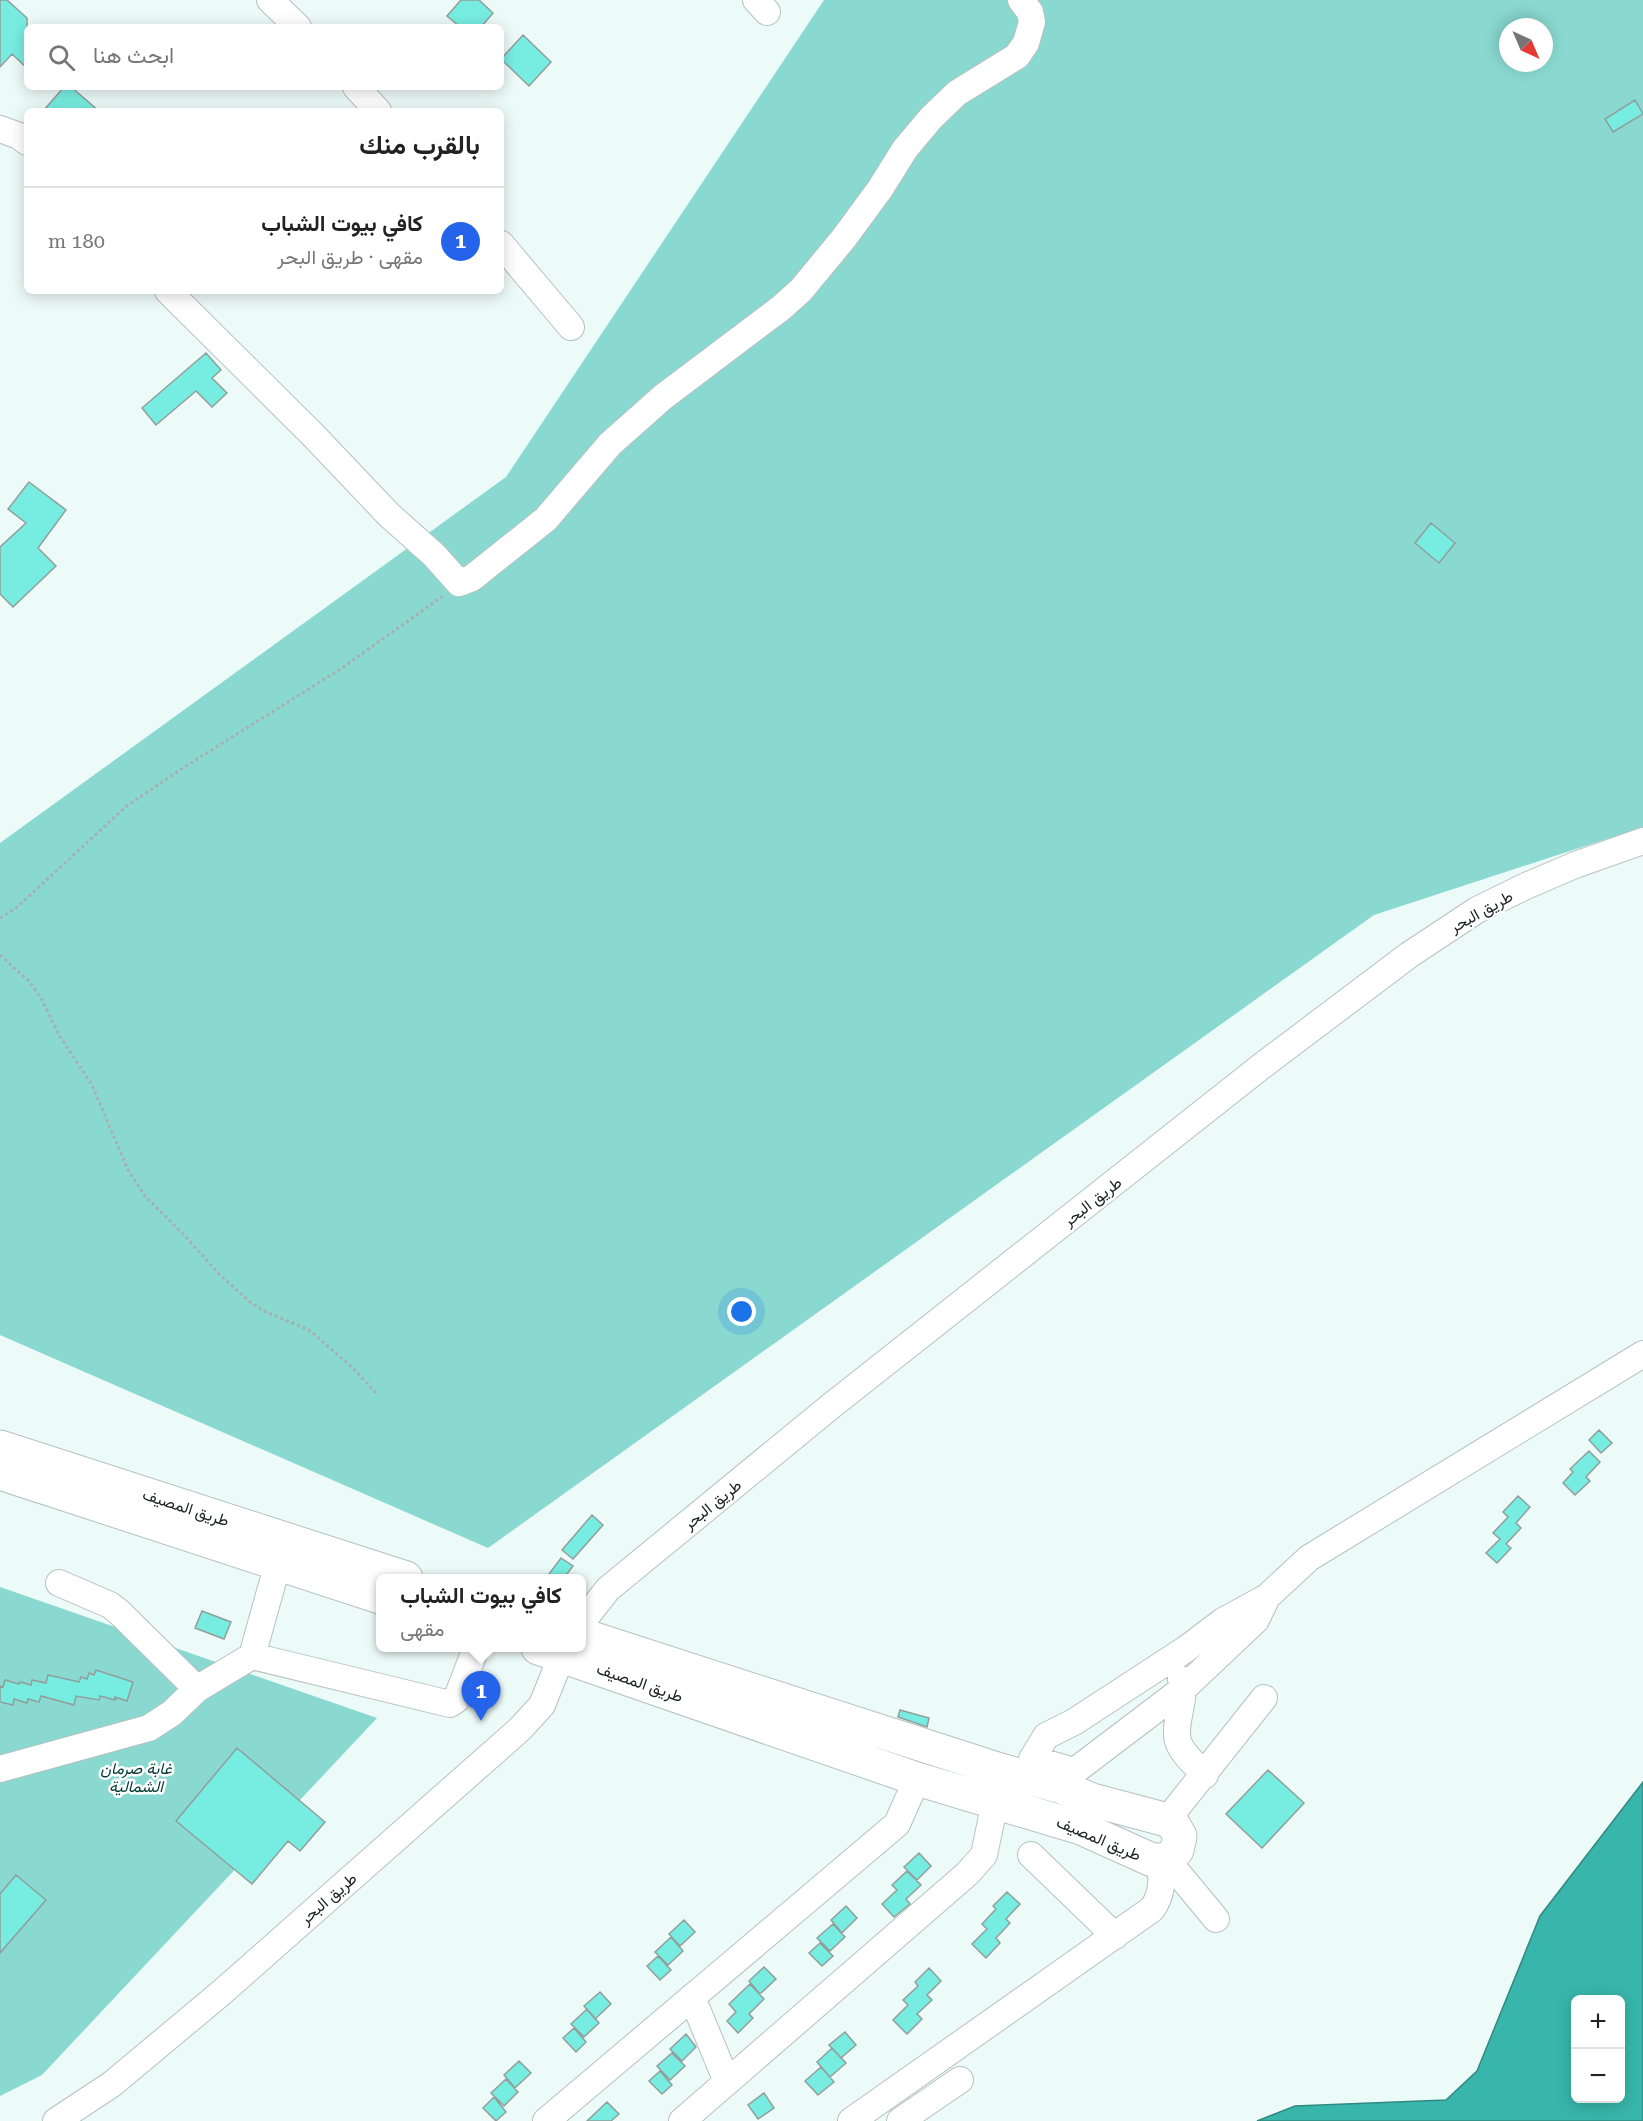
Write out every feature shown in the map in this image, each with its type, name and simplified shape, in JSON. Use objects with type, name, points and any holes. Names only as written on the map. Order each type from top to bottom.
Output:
[{"type":"main road","name":"طريق المصيف","points":[[0,1447],[394,1574]]},
{"type":"main road","name":"طريق المصيف","points":[[0,1473],[376,1595]]},
{"type":"main road","name":"طريق المصيف","points":[[579,1652],[917,1779],[995,1802],[1049,1817],[1087,1814],[1167,1820]]},
{"type":"main road","name":"طريق المصيف","points":[[584,1652],[1062,1787],[1087,1814],[1152,1860],[1163,1861]]},
{"type":"main road","points":[[1049,1817],[1062,1787]]},
{"type":"main road","points":[[1163,1861],[1178,1850],[1180,1836],[1173,1824],[1167,1820]]},
{"type":"street","points":[[270,0],[295,24]]},
{"type":"street","points":[[171,294],[313,435],[389,515],[434,555],[459,584],[472,578],[546,519],[610,444],[663,397],[781,308],[801,290],[844,238],[880,189],[905,149],[931,118],[957,93],[1017,56],[1026,43],[1032,22],[1030,12],[1021,0]]},
{"type":"street","points":[[359,90],[375,108]]},
{"type":"street","points":[[0,129],[24,140]]},
{"type":"street","points":[[504,248],[571,327]]},
{"type":"street","name":"طريق البحر","points":[[586,1617],[608,1588],[831,1406],[1253,1072],[1408,955],[1477,910],[1526,886],[1575,865],[1643,841]]},
{"type":"street","points":[[1267,1597],[1256,1620],[1184,1688],[1077,1770],[1032,1759],[1046,1736],[1074,1722],[1222,1622],[1267,1597],[1309,1558],[1643,1354]]},
{"type":"street","points":[[0,1769],[148,1728],[172,1713],[197,1689],[252,1656],[278,1563]]},
{"type":"street","points":[[59,1583],[119,1611],[197,1689]]},
{"type":"street","points":[[252,1656],[450,1704],[456,1700],[474,1652]]},
{"type":"street","name":"طريق البحر","points":[[56,2121],[112,2084],[212,2001],[520,1729],[542,1705],[561,1652]]},
{"type":"street","points":[[1175,1655],[1184,1688],[1178,1741],[1183,1751],[1205,1775]]},
{"type":"street","points":[[1167,1820],[1264,1698]]},
{"type":"street","points":[[546,2121],[897,1824],[917,1779]]},
{"type":"street","points":[[682,2121],[980,1861],[984,1855],[995,1802]]},
{"type":"street","points":[[1031,1855],[1115,1936]]},
{"type":"street","points":[[1163,1861],[1216,1919]]},
{"type":"street","points":[[851,2121],[1145,1914],[1157,1902],[1162,1887],[1163,1861]]},
{"type":"street","points":[[692,1996],[727,2082]]},
{"type":"street","points":[[900,2121],[953,2085],[929,2066]]},
{"type":"path","points":[[0,918],[16,908],[128,805],[339,670],[426,610],[459,584]]},
{"type":"path","points":[[0,955],[29,981],[41,998],[59,1035],[92,1086],[128,1170],[145,1196],[218,1273],[250,1302],[266,1312],[309,1330],[352,1367],[377,1394]]},
{"type":"green space","points":[[824,0],[1643,0],[1643,827],[1374,915],[488,1548],[0,1335],[0,843],[506,477]]},
{"type":"green space","name":"غابة صرمان الشمالية","points":[[0,1587],[377,1718],[42,2075],[0,2096]]},
{"type":"shaded area","points":[[1643,1782],[1643,2121],[1257,2121],[1295,2106],[1446,2100],[1477,2071],[1540,1916]]},
{"type":"building","points":[[0,0],[7,0],[27,18],[27,24],[24,24],[24,65],[12,54],[0,67]]},
{"type":"building","points":[[461,0],[479,0],[493,13],[484,24],[456,24],[447,16]]},
{"type":"building","points":[[523,35],[551,62],[529,86],[504,62],[504,56]]},
{"type":"building","points":[[61,90],[74,90],[96,108],[46,108]]},
{"type":"building","points":[[1635,100],[1643,114],[1613,132],[1605,119]]},
{"type":"building","points":[[206,353],[221,370],[212,378],[227,393],[212,407],[196,391],[156,425],[142,408]]},
{"type":"building","points":[[29,482],[66,510],[38,548],[56,566],[13,607],[0,594],[0,547],[26,523],[8,509]]},
{"type":"building","points":[[1431,523],[1455,543],[1439,563],[1415,543]]},
{"type":"building","points":[[1599,1430],[1612,1443],[1601,1453],[1589,1440]]},
{"type":"building","points":[[1589,1451],[1600,1462],[1586,1477],[1590,1481],[1575,1495],[1563,1483],[1573,1472],[1570,1469]]},
{"type":"building","points":[[1518,1496],[1530,1507],[1516,1523],[1521,1528],[1506,1544],[1511,1548],[1497,1563],[1486,1553],[1500,1539],[1493,1533],[1508,1517],[1503,1512]]},
{"type":"building","points":[[592,1515],[603,1525],[573,1559],[562,1550]]},
{"type":"building","points":[[561,1558],[573,1566],[567,1574],[549,1574]]},
{"type":"building","points":[[202,1611],[231,1622],[224,1639],[195,1628]]},
{"type":"building","points":[[96,1670],[133,1682],[127,1701],[115,1697],[115,1700],[100,1696],[99,1700],[76,1696],[74,1705],[41,1696],[39,1702],[28,1699],[27,1703],[14,1699],[13,1705],[0,1702],[0,1686],[3,1687],[5,1680],[31,1685],[32,1680],[46,1683],[48,1675],[79,1682],[81,1677],[87,1679],[89,1673],[94,1675]]},
{"type":"building","points":[[900,1710],[929,1718],[927,1727],[898,1717]]},
{"type":"building","points":[[237,1748],[325,1822],[300,1851],[288,1841],[252,1884],[176,1821]]},
{"type":"building","points":[[1268,1770],[1304,1803],[1262,1848],[1226,1814]]},
{"type":"building","points":[[919,1853],[931,1866],[917,1880],[904,1867]]},
{"type":"building","points":[[907,1871],[921,1885],[906,1899],[910,1904],[894,1917],[882,1904],[897,1890],[892,1885]]},
{"type":"building","points":[[16,1875],[46,1900],[0,1953],[0,1894]]},
{"type":"building","points":[[1007,1892],[1020,1904],[1006,1919],[1010,1923],[996,1938],[1000,1943],[986,1958],[972,1944],[987,1929],[982,1924],[996,1909],[993,1906]]},
{"type":"building","points":[[846,1906],[857,1918],[842,1933],[831,1920]]},
{"type":"building","points":[[684,1920],[695,1932],[680,1946],[669,1934]]},
{"type":"building","points":[[833,1924],[845,1937],[830,1951],[817,1938]]},
{"type":"building","points":[[671,1937],[683,1951],[668,1965],[655,1952]]},
{"type":"building","points":[[820,1943],[833,1956],[822,1966],[809,1953]]},
{"type":"building","points":[[658,1956],[671,1970],[660,1980],[647,1966]]},
{"type":"building","points":[[764,1967],[776,1979],[760,1994],[749,1981]]},
{"type":"building","points":[[929,1968],[941,1981],[927,1995],[932,2000],[917,2014],[922,2019],[907,2034],[893,2020],[908,2005],[903,2000],[918,1986],[915,1982]]},
{"type":"building","points":[[750,1984],[764,1999],[749,2014],[753,2018],[738,2033],[727,2021],[736,2012],[729,2004]]},
{"type":"building","points":[[600,1992],[611,2004],[595,2019],[584,2006]]},
{"type":"building","points":[[587,2009],[599,2023],[584,2037],[571,2024]]},
{"type":"building","points":[[574,2028],[586,2042],[576,2052],[563,2038]]},
{"type":"building","points":[[845,2032],[856,2045],[841,2058],[829,2045]]},
{"type":"building","points":[[686,2034],[696,2047],[682,2061],[670,2049]]},
{"type":"building","points":[[832,2048],[846,2063],[830,2077],[817,2062]]},
{"type":"building","points":[[672,2053],[685,2066],[670,2080],[657,2066]]},
{"type":"building","points":[[519,2061],[531,2073],[515,2088],[504,2075]]},
{"type":"building","points":[[821,2067],[834,2082],[818,2095],[805,2081]]},
{"type":"building","points":[[660,2071],[672,2085],[662,2094],[649,2081]]},
{"type":"building","points":[[506,2079],[518,2092],[504,2106],[491,2093]]},
{"type":"building","points":[[764,2093],[774,2108],[758,2119],[748,2105]]},
{"type":"building","points":[[494,2097],[506,2112],[496,2121],[483,2108]]},
{"type":"building","points":[[607,2102],[619,2114],[611,2121],[587,2121]]},
{"type":"place","name":"كافي بيوت الشباب","points":[[481,1721]]}]
